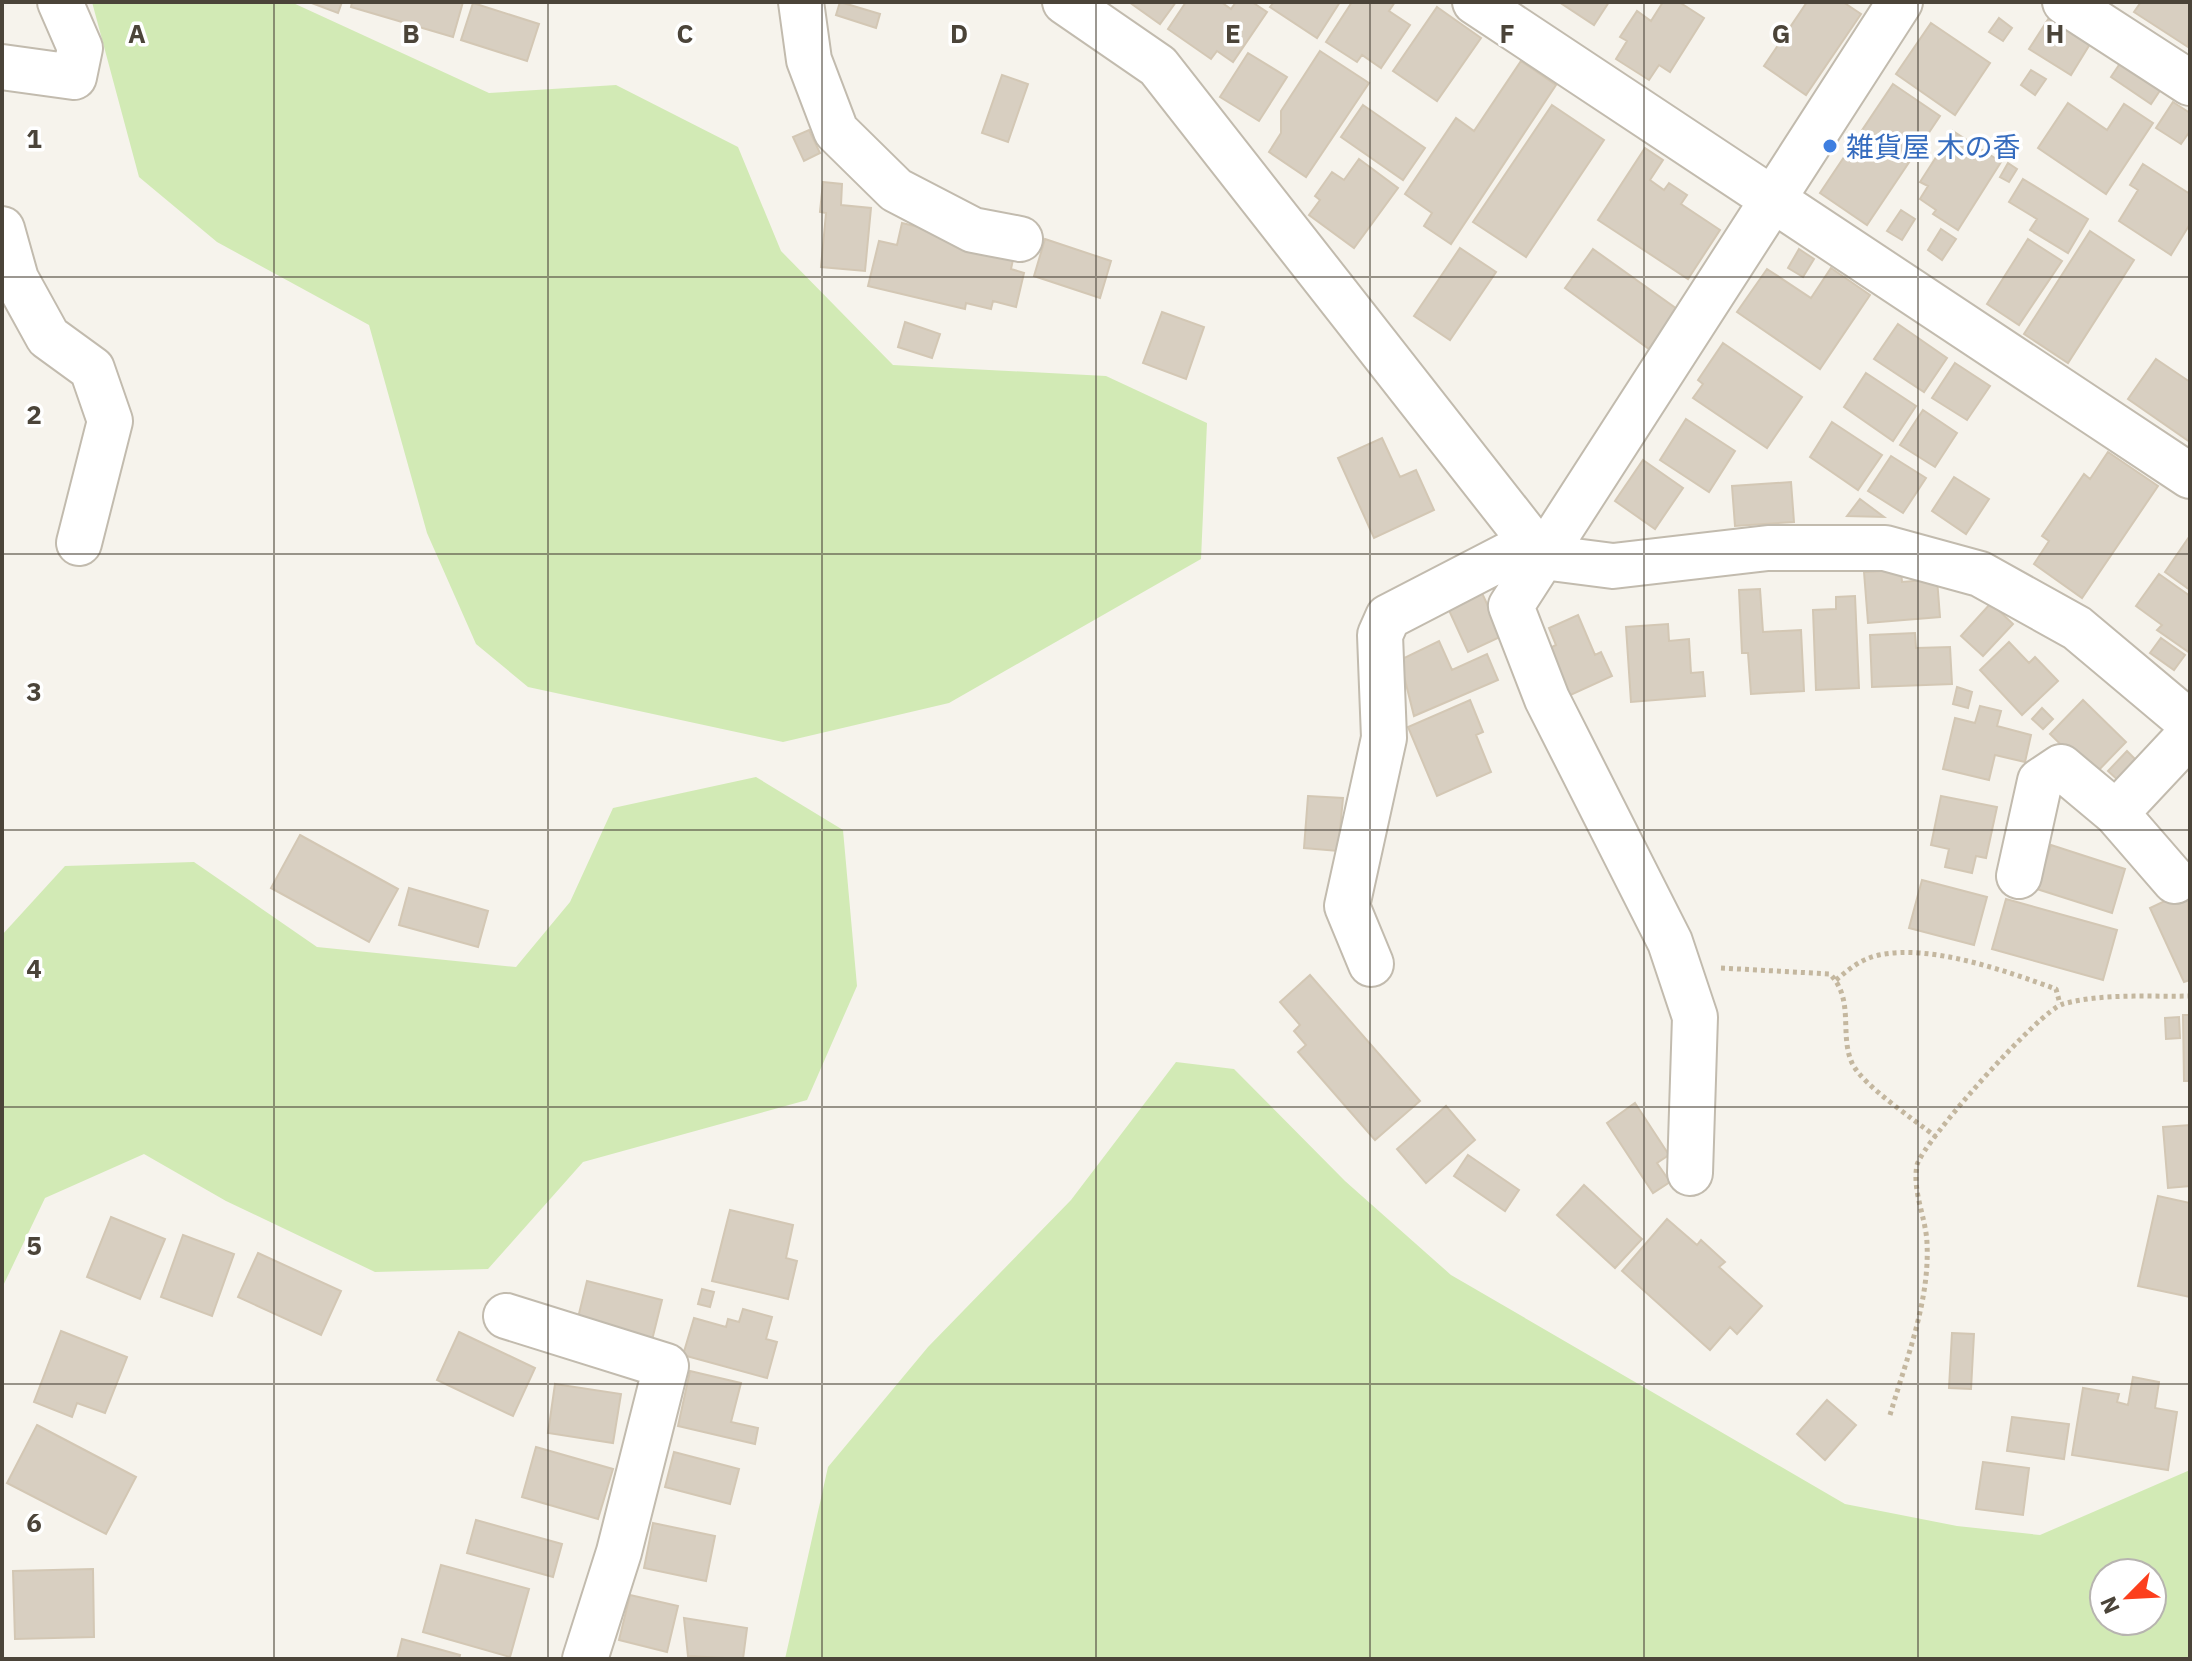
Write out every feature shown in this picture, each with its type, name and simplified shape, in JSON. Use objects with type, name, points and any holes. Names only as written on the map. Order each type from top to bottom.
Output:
[{"type":"street","points":[[2,67],[74,77],[80,48],[60,2]]},
{"type":"street","points":[[801,2],[809,60],[836,131],[896,190],[973,230],[1020,239]]},
{"type":"street","points":[[1065,2],[1158,66],[1537,550]]},
{"type":"street","points":[[1475,2],[2190,476]]},
{"type":"street","points":[[1690,1173],[1695,1017],[1679,966],[1547,699],[1511,606],[1537,550],[1774,202],[1900,2]]},
{"type":"street","points":[[2065,2],[2190,83]]},
{"type":"street","points":[[2,229],[16,279],[48,337],[92,369],[110,421],[79,543]]},
{"type":"street","points":[[1371,964],[1347,906],[1384,738],[1380,635],[1388,617],[1537,550],[1613,566],[1768,548],[1885,548],[1980,574],[2077,628],[2190,723]]},
{"type":"street","points":[[2116,813],[2190,734]]},
{"type":"street","points":[[2019,876],[2040,781],[2061,767],[2116,813],[2175,881]]},
{"type":"street","points":[[506,1316],[666,1366],[619,1552],[585,1659]]},
{"type":"path","points":[[1836,980],[1857,963],[1880,955],[1925,955],[2002,969],[2056,989],[2060,1004]]},
{"type":"path","points":[[1679,966],[1830,974],[1845,1000],[1852,1063],[1865,1079],[1936,1137]]},
{"type":"path","points":[[1890,1415],[1922,1302],[1927,1243],[1916,1178],[1918,1161],[1964,1099],[2060,1004],[2108,998],[2190,996]]},
{"type":"green space","points":[[92,2],[291,2],[489,93],[616,85],[738,147],[781,251],[893,365],[1106,376],[1207,423],[1201,559],[949,703],[783,742],[528,687],[476,644],[427,533],[369,325],[217,242],[139,177]]},
{"type":"green space","points":[[756,777],[843,830],[857,986],[807,1100],[583,1162],[488,1269],[375,1272],[226,1201],[144,1154],[45,1198],[2,1288],[2,935],[65,866],[194,862],[317,947],[516,967],[570,902],[613,808]]},
{"type":"green space","points":[[1176,1062],[1234,1069],[1345,1181],[1451,1275],[1845,1504],[1957,1526],[2040,1535],[2190,1470],[2190,1659],[785,1659],[828,1467],[928,1347],[1071,1200]]},
{"type":"building","points":[[309,2],[342,2],[338,13]]},
{"type":"building","points":[[352,2],[463,2],[453,37],[351,7]]},
{"type":"building","points":[[840,2],[880,14],[876,28],[836,15]]},
{"type":"building","points":[[1129,2],[1176,2],[1160,24]]},
{"type":"building","points":[[1186,2],[1221,2],[1231,9],[1236,2],[1252,2],[1267,12],[1233,62],[1217,51],[1211,59],[1168,29]]},
{"type":"building","points":[[1274,2],[1340,2],[1317,38],[1270,7]]},
{"type":"building","points":[[1352,2],[1395,2],[1389,11],[1410,25],[1381,68],[1362,55],[1357,62],[1326,42]]},
{"type":"building","points":[[1559,2],[1609,2],[1594,25]]},
{"type":"building","points":[[1663,2],[1679,2],[1704,18],[1670,72],[1659,65],[1649,80],[1616,59],[1627,41],[1620,37],[1637,11],[1651,21]]},
{"type":"building","points":[[1807,2],[1843,2],[1861,14],[1806,95],[1764,66]]},
{"type":"building","points":[[2141,2],[2190,2],[2188,47],[2134,12]]},
{"type":"building","points":[[473,3],[539,24],[527,61],[461,40]]},
{"type":"building","points":[[1437,7],[1481,38],[1437,101],[1393,71]]},
{"type":"building","points":[[1999,18],[2012,28],[2003,41],[1989,32]]},
{"type":"building","points":[[2049,18],[2090,44],[2071,75],[2029,49]]},
{"type":"building","points":[[1931,23],[1990,63],[1955,115],[1896,74]]},
{"type":"building","points":[[1320,51],[1369,83],[1306,177],[1269,152],[1281,133],[1281,111]]},
{"type":"building","points":[[1248,53],[1287,77],[1259,121],[1220,97]]},
{"type":"building","points":[[1521,61],[1556,85],[1451,244],[1424,226],[1432,213],[1405,194],[1456,118],[1474,131]]},
{"type":"building","points":[[2121,62],[2161,89],[2151,104],[2111,77]]},
{"type":"building","points":[[2031,70],[2046,79],[2035,95],[2021,85]]},
{"type":"building","points":[[1002,75],[1028,84],[1008,142],[982,133]]},
{"type":"building","points":[[1893,84],[1940,116],[1867,225],[1820,193]]},
{"type":"building","points":[[2173,102],[2190,113],[2190,131],[2181,144],[2156,128]]},
{"type":"building","points":[[2068,103],[2107,130],[2124,104],[2153,123],[2106,194],[2038,148]]},
{"type":"building","points":[[1363,105],[1425,148],[1403,180],[1341,137]]},
{"type":"building","points":[[1552,105],[1604,140],[1526,257],[1473,222]]},
{"type":"building","points":[[809,130],[820,153],[804,161],[793,137]]},
{"type":"building","points":[[1953,131],[2001,162],[1958,230],[1933,214],[1936,210],[1920,199],[1928,186],[1920,182]]},
{"type":"building","points":[[1645,148],[1663,160],[1650,180],[1664,190],[1669,183],[1687,195],[1681,204],[1720,230],[1688,279],[1598,220]]},
{"type":"building","points":[[1359,159],[1398,188],[1354,248],[1309,215],[1320,200],[1315,196],[1332,172],[1344,180]]},
{"type":"building","points":[[2008,163],[2017,169],[2009,182],[2000,177]]},
{"type":"building","points":[[2143,164],[2190,194],[2190,224],[2171,255],[2119,221],[2138,190],[2130,185]]},
{"type":"building","points":[[2023,179],[2088,219],[2068,253],[2030,230],[2037,219],[2009,202]]},
{"type":"building","points":[[823,182],[842,184],[841,205],[871,208],[865,271],[821,267],[826,213],[820,212]]},
{"type":"building","points":[[1901,210],[1915,219],[1902,240],[1887,231]]},
{"type":"building","points":[[902,223],[1015,250],[1011,269],[1024,273],[1016,307],[993,301],[991,309],[966,303],[965,309],[868,286],[879,241],[897,245]]},
{"type":"building","points":[[1941,229],[1956,239],[1942,260],[1928,250]]},
{"type":"building","points":[[2090,231],[2134,260],[2068,363],[2024,334]]},
{"type":"building","points":[[1045,239],[1111,261],[1100,298],[1034,276]]},
{"type":"building","points":[[2028,239],[2062,261],[2019,325],[1987,304]]},
{"type":"building","points":[[1460,248],[1496,272],[1450,340],[1414,316]]},
{"type":"building","points":[[1593,249],[1677,309],[1649,349],[1565,288]]},
{"type":"building","points":[[1799,249],[1814,259],[1803,277],[1788,268]]},
{"type":"building","points":[[1831,268],[1870,295],[1820,369],[1737,312],[1767,269],[1811,298]]},
{"type":"building","points":[[1162,312],[1204,327],[1186,379],[1143,363]]},
{"type":"building","points":[[905,322],[940,334],[932,358],[898,347]]},
{"type":"building","points":[[1898,324],[1947,358],[1924,392],[1874,359]]},
{"type":"building","points":[[1723,343],[1802,397],[1767,448],[1693,398],[1703,384],[1698,380]]},
{"type":"building","points":[[2156,359],[2190,382],[2190,442],[2128,399]]},
{"type":"building","points":[[1955,363],[1990,386],[1967,420],[1932,398]]},
{"type":"building","points":[[1866,373],[1916,406],[1893,441],[1844,407]]},
{"type":"building","points":[[1923,410],[1957,433],[1935,467],[1900,445]]},
{"type":"building","points":[[1686,419],[1735,451],[1709,492],[1660,460]]},
{"type":"building","points":[[1832,422],[1882,455],[1858,490],[1810,457]]},
{"type":"building","points":[[1382,438],[1400,477],[1416,470],[1434,510],[1374,538],[1338,458]]},
{"type":"building","points":[[2108,452],[2158,486],[2082,598],[2034,564],[2049,541],[2042,536],[2084,474],[2090,479]]},
{"type":"building","points":[[1891,456],[1926,478],[1903,513],[1868,491]]},
{"type":"building","points":[[1643,460],[1683,488],[1655,529],[1615,501]]},
{"type":"building","points":[[1954,477],[1989,499],[1966,534],[1932,511]]},
{"type":"building","points":[[1791,482],[1794,522],[1735,526],[1732,486]]},
{"type":"building","points":[[1860,499],[1884,517],[1847,516]]},
{"type":"building","points":[[2190,538],[2190,590],[2165,572]]},
{"type":"building","points":[[1901,570],[1902,582],[1937,579],[1940,617],[1868,623],[1864,572]]},
{"type":"building","points":[[2159,574],[2190,596],[2190,653],[2157,630],[2162,625],[2136,606]]},
{"type":"building","points":[[1760,589],[1763,632],[1801,630],[1804,691],[1751,694],[1748,653],[1742,653],[1739,590]]},
{"type":"building","points":[[1481,591],[1502,636],[1468,652],[1447,606]]},
{"type":"building","points":[[1855,596],[1859,688],[1816,690],[1813,610],[1836,609],[1836,597]]},
{"type":"building","points":[[1991,603],[2013,624],[1983,656],[1961,636]]},
{"type":"building","points":[[1578,615],[1595,655],[1601,652],[1612,676],[1564,698],[1544,651],[1556,645],[1549,628]]},
{"type":"building","points":[[1668,624],[1669,641],[1689,639],[1691,673],[1703,672],[1705,696],[1631,702],[1626,627]]},
{"type":"building","points":[[1915,633],[1916,648],[1950,647],[1952,684],[1872,687],[1870,635]]},
{"type":"building","points":[[2161,638],[2185,655],[2174,670],[2150,653]]},
{"type":"building","points":[[1439,641],[1452,670],[1487,654],[1498,680],[1414,716],[1400,660]]},
{"type":"building","points":[[2009,642],[2029,663],[2035,657],[2058,681],[2022,715],[1980,670]]},
{"type":"building","points":[[1957,687],[1972,692],[1968,708],[1953,704]]},
{"type":"building","points":[[1470,700],[1483,732],[1476,735],[1491,772],[1437,796],[1408,727]]},
{"type":"building","points":[[2083,700],[2126,742],[2093,776],[2050,734]]},
{"type":"building","points":[[1980,706],[2001,711],[1997,726],[2031,735],[2025,762],[1995,755],[1989,780],[1943,769],[1955,718],[1975,723]]},
{"type":"building","points":[[2042,708],[2053,719],[2043,729],[2032,719]]},
{"type":"building","points":[[2127,751],[2139,763],[2120,782],[2108,771]]},
{"type":"building","points":[[1308,796],[1343,798],[1338,851],[1304,848]]},
{"type":"building","points":[[1941,796],[1997,807],[1986,858],[1976,856],[1972,873],[1945,867],[1949,849],[1931,845]]},
{"type":"building","points":[[300,835],[398,889],[369,942],[271,888]]},
{"type":"building","points":[[2051,845],[2125,869],[2112,913],[2037,889]]},
{"type":"building","points":[[1922,880],[1987,897],[1974,945],[1909,928]]},
{"type":"building","points":[[409,888],[488,911],[478,947],[399,925]]},
{"type":"building","points":[[2188,890],[2190,980],[2184,982],[2150,908]]},
{"type":"building","points":[[2006,899],[2117,930],[2103,980],[1992,949]]},
{"type":"building","points":[[1310,975],[1420,1101],[1375,1140],[1298,1052],[1306,1045],[1294,1031],[1300,1025],[1280,1002]]},
{"type":"building","points":[[2183,1015],[2190,1015],[2190,1081],[2184,1081]]},
{"type":"building","points":[[2179,1017],[2180,1038],[2166,1039],[2165,1018]]},
{"type":"building","points":[[1635,1103],[1669,1155],[1657,1163],[1670,1182],[1653,1193],[1607,1123]]},
{"type":"building","points":[[1446,1106],[1475,1140],[1426,1183],[1397,1149]]},
{"type":"building","points":[[2190,1125],[2190,1186],[2168,1188],[2163,1127]]},
{"type":"building","points":[[1468,1155],[1519,1190],[1505,1211],[1454,1176]]},
{"type":"building","points":[[1584,1185],[1642,1239],[1615,1268],[1557,1215]]},
{"type":"building","points":[[2158,1196],[2190,1203],[2190,1297],[2138,1286]]},
{"type":"building","points":[[730,1210],[793,1225],[786,1258],[797,1261],[788,1299],[712,1281]]},
{"type":"building","points":[[111,1217],[165,1239],[140,1299],[87,1277]]},
{"type":"building","points":[[1667,1219],[1697,1245],[1701,1240],[1725,1262],[1719,1267],[1762,1306],[1737,1334],[1730,1327],[1710,1350],[1622,1271]]},
{"type":"building","points":[[183,1235],[234,1254],[212,1316],[161,1297]]},
{"type":"building","points":[[258,1253],[341,1291],[321,1335],[238,1297]]},
{"type":"building","points":[[587,1281],[662,1300],[650,1348],[575,1330]]},
{"type":"building","points":[[702,1289],[714,1292],[710,1307],[698,1304]]},
{"type":"building","points":[[743,1309],[772,1317],[766,1339],[777,1342],[767,1378],[683,1355],[694,1318],[726,1327],[728,1319],[739,1322]]},
{"type":"building","points":[[61,1331],[127,1357],[105,1413],[77,1403],[72,1417],[34,1402]]},
{"type":"building","points":[[459,1332],[535,1368],[513,1416],[437,1380]]},
{"type":"building","points":[[1952,1333],[1974,1334],[1971,1389],[1949,1388]]},
{"type":"building","points":[[690,1371],[741,1383],[731,1422],[758,1428],[755,1444],[678,1426]]},
{"type":"building","points":[[2133,1377],[2159,1382],[2155,1408],[2177,1412],[2168,1470],[2072,1455],[2083,1388],[2119,1394],[2117,1402],[2128,1405]]},
{"type":"building","points":[[555,1384],[621,1394],[613,1443],[548,1433]]},
{"type":"building","points":[[1827,1400],[1856,1425],[1825,1460],[1797,1434]]},
{"type":"building","points":[[2012,1417],[2069,1424],[2064,1459],[2007,1451]]},
{"type":"building","points":[[37,1425],[136,1477],[106,1534],[7,1483]]},
{"type":"building","points":[[536,1447],[613,1469],[598,1519],[522,1497]]},
{"type":"building","points":[[674,1452],[739,1469],[730,1504],[665,1487]]},
{"type":"building","points":[[1983,1462],[2029,1468],[2023,1515],[1976,1509]]},
{"type":"building","points":[[476,1520],[562,1544],[553,1577],[467,1553]]},
{"type":"building","points":[[653,1523],[715,1536],[706,1581],[644,1568]]},
{"type":"building","points":[[441,1565],[529,1589],[510,1657],[423,1632]]},
{"type":"building","points":[[93,1569],[94,1637],[15,1639],[13,1571]]},
{"type":"building","points":[[630,1595],[678,1606],[667,1652],[619,1640]]},
{"type":"building","points":[[684,1618],[747,1628],[743,1659],[688,1656]]},
{"type":"building","points":[[402,1639],[460,1655],[459,1659],[397,1659]]},
{"type":"place","name":"雑貨屋 木の香","points":[[1830,146]]}]
